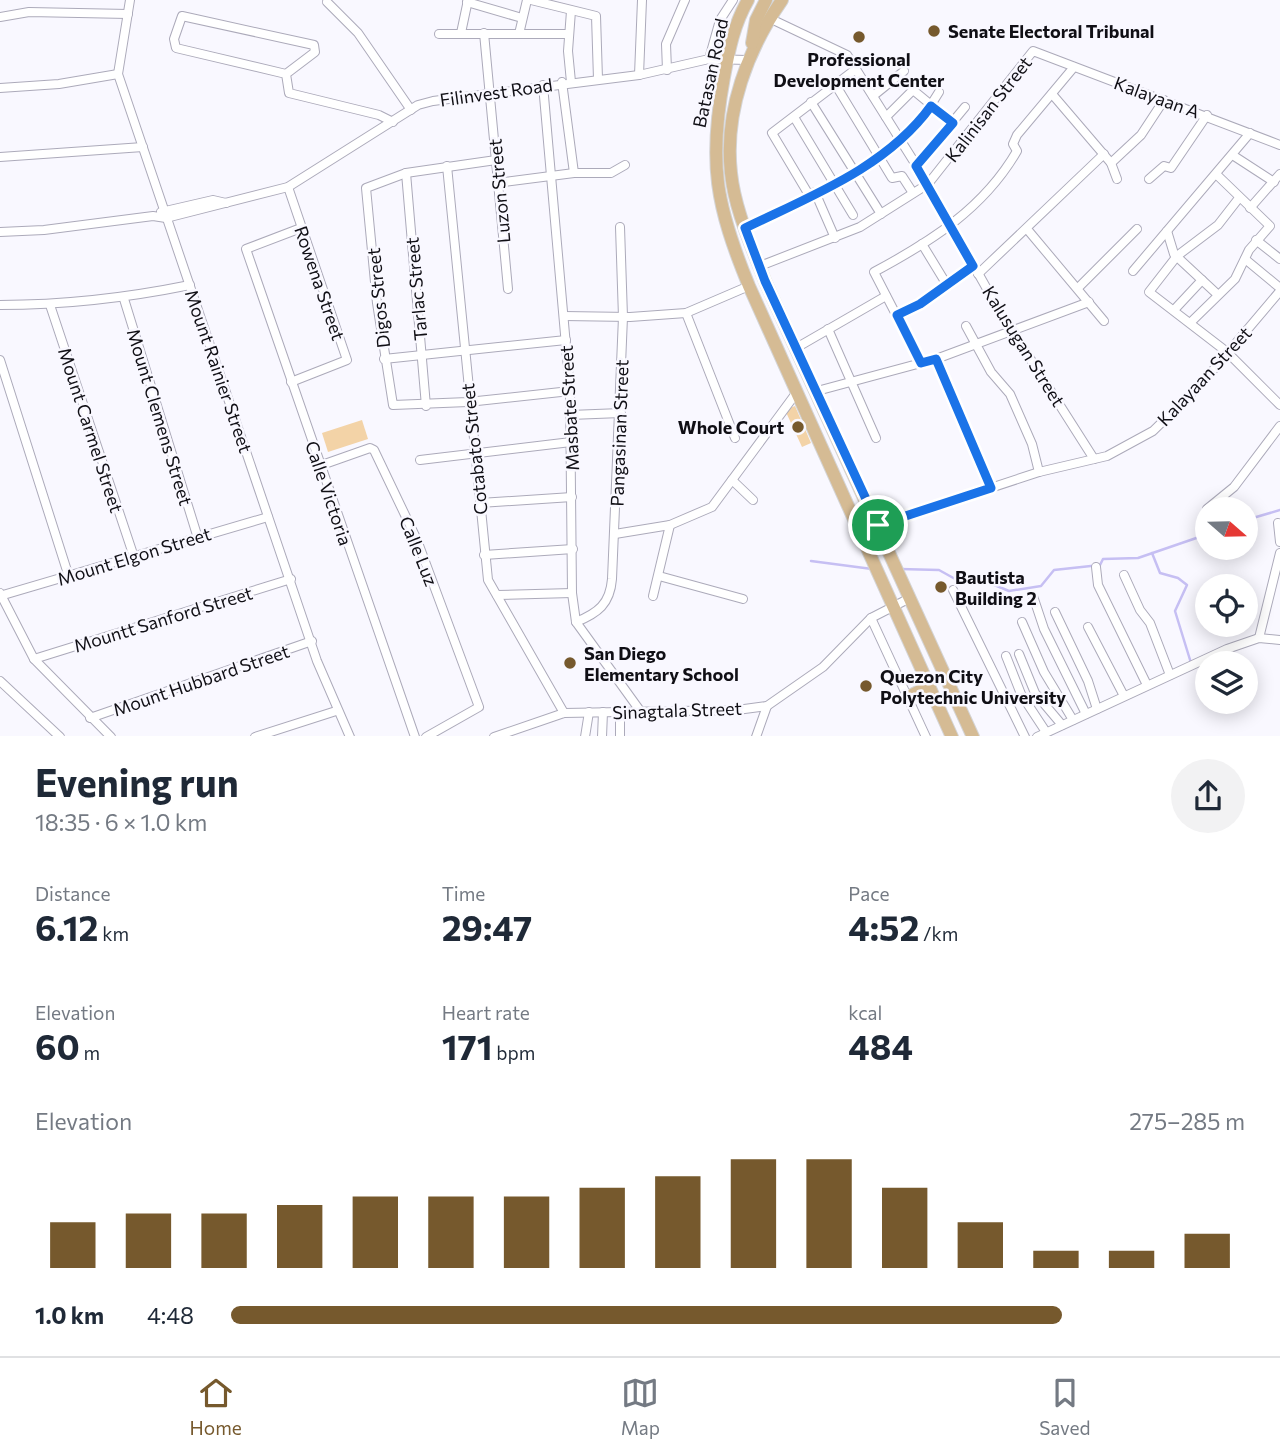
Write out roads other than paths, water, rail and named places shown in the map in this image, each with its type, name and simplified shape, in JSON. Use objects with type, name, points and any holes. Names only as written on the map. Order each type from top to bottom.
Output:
[{"type":"main road","name":"Batasan Road","points":[[748,0],[736,24],[715,130],[715,174],[726,226],[749,286],[952,736]]},
{"type":"main road","points":[[750,55],[756,20],[766,0]]},
{"type":"main road","name":"Batasan Road","points":[[782,0],[750,55],[734,122],[730,154],[731,174],[745,228],[760,266],[973,736]]},
{"type":"main road","points":[[908,697],[929,686]]},
{"type":"street","name":"Mount Rainier Street","points":[[131,0],[118,74],[268,517],[336,710],[349,736]]},
{"type":"street","points":[[519,34],[529,0],[597,16],[598,79]]},
{"type":"street","points":[[639,75],[642,0]]},
{"type":"street","points":[[667,70],[666,44],[685,0]]},
{"type":"street","points":[[709,59],[720,20],[733,0]]},
{"type":"street","points":[[461,33],[468,1],[522,18]]},
{"type":"street","points":[[60,2],[62,12]]},
{"type":"street","points":[[327,2],[358,33],[411,110]]},
{"type":"street","points":[[571,11],[566,82],[574,173]]},
{"type":"street","points":[[0,17],[29,12],[128,14]]},
{"type":"street","points":[[183,16],[314,46],[314,52],[286,74],[176,48],[174,39],[181,18],[183,16]]},
{"type":"street","name":"Kalusugan Street","points":[[769,19],[837,48],[847,55],[1094,459]]},
{"type":"street","name":"Luzon Street","points":[[484,33],[508,289]]},
{"type":"street","points":[[439,34],[569,34]]},
{"type":"street","name":"Kalayaan A","points":[[1032,51],[1280,145]]},
{"type":"street","name":"Kalinisan Street","points":[[760,266],[835,238],[881,214],[928,184],[1032,51]]},
{"type":"street","name":"Filinvest Road","points":[[0,232],[44,230],[153,216],[226,203],[288,187],[411,110],[433,100],[639,75],[709,59],[750,55]]},
{"type":"street","points":[[921,363],[874,272],[950,227],[971,211],[1003,173],[1017,151],[1013,144],[1017,135],[1074,67]]},
{"type":"street","points":[[835,238],[812,194],[772,133],[856,69]]},
{"type":"street","points":[[873,96],[904,71]]},
{"type":"street","points":[[0,88],[59,85],[118,74]]},
{"type":"street","points":[[286,74],[289,93],[393,122]]},
{"type":"street","points":[[835,84],[892,178],[902,176],[913,193]]},
{"type":"street","name":"Masbate Street","points":[[544,85],[570,391],[572,593],[576,622],[641,712]]},
{"type":"street","points":[[886,117],[913,90],[953,123]]},
{"type":"street","points":[[745,228],[856,171],[901,142],[931,106],[939,92]]},
{"type":"street","points":[[1052,94],[1111,163],[1117,179]]},
{"type":"street","points":[[1111,163],[1141,135],[1164,100]]},
{"type":"street","points":[[811,103],[881,214]]},
{"type":"street","points":[[916,166],[965,107]]},
{"type":"street","points":[[1149,179],[1164,166],[1171,168],[1206,115]]},
{"type":"street","points":[[793,117],[853,215]]},
{"type":"street","points":[[1133,271],[1234,156],[1250,133]]},
{"type":"street","points":[[0,157],[143,147]]},
{"type":"street","points":[[897,315],[976,270],[1027,229],[1104,154]]},
{"type":"street","points":[[1234,156],[1277,178],[1250,208]]},
{"type":"street","points":[[406,173],[496,160]]},
{"type":"street","points":[[497,183],[574,173],[611,173],[625,165]]},
{"type":"street","name":"Cotabato Street","points":[[447,166],[468,402],[488,580],[564,713]]},
{"type":"street","name":"Digos Street","points":[[406,173],[366,188],[384,359],[395,407],[426,406]]},
{"type":"street","name":"Tarlac Street","points":[[406,173],[426,406]]},
{"type":"street","points":[[1191,322],[1235,279],[1256,240],[1270,226],[1217,176]]},
{"type":"street","name":"Rowena Street","points":[[288,187],[347,360],[291,382]]},
{"type":"street","points":[[1240,198],[1218,225],[1177,256],[1149,292],[1227,352],[1280,405]]},
{"type":"street","name":"Pangasinan Street","points":[[576,622],[594,615],[608,600],[612,579],[624,317],[620,227]]},
{"type":"street","name":"Calle Victoria","points":[[301,228],[246,249],[415,736]]},
{"type":"street","points":[[1027,229],[1104,321]]},
{"type":"street","points":[[1078,288],[1137,229]]},
{"type":"street","points":[[1167,232],[1177,256],[1217,294]]},
{"type":"street","points":[[1256,240],[1280,259]]},
{"type":"street","points":[[922,244],[947,285]]},
{"type":"street","points":[[1245,259],[1280,290]]},
{"type":"street","points":[[1174,310],[1202,280]]},
{"type":"street","points":[[0,305],[50,305],[124,299],[190,285]]},
{"type":"street","points":[[564,316],[624,317],[686,313],[749,286]]},
{"type":"street","name":"Kalayaan Street","points":[[878,525],[1039,472],[1107,456],[1153,431],[1176,411],[1280,290]]},
{"type":"street","points":[[796,348],[886,296]]},
{"type":"street","name":"Mount Clemens Street","points":[[124,299],[197,535]]},
{"type":"street","points":[[1272,300],[1280,307]]},
{"type":"street","points":[[817,391],[936,359],[1089,302]]},
{"type":"street","name":"Mount Carmel Street","points":[[50,305],[133,554]]},
{"type":"street","points":[[686,313],[735,438]]},
{"type":"street","points":[[967,326],[991,372],[1010,394],[1032,444],[1039,472]]},
{"type":"street","points":[[828,329],[876,438]]},
{"type":"street","points":[[384,359],[463,348],[566,340]]},
{"type":"street","points":[[936,359],[991,488]]},
{"type":"street","points":[[0,360],[69,577]]},
{"type":"street","points":[[615,534],[670,525],[712,507],[723,496],[798,390]]},
{"type":"street","points":[[426,406],[570,391]]},
{"type":"street","points":[[570,415],[621,413]]},
{"type":"street","points":[[1222,497],[1234,487],[1280,426]]},
{"type":"street","points":[[421,460],[571,442]]},
{"type":"street","name":"Calle Luz","points":[[319,466],[374,450],[417,540],[478,708],[428,736]]},
{"type":"street","points":[[732,480],[753,500]]},
{"type":"street","points":[[480,503],[572,497]]},
{"type":"street","name":"Mount Elgon Street","points":[[1,595],[69,577],[197,535],[268,517]]},
{"type":"street","points":[[1278,523],[1280,542]]},
{"type":"street","points":[[653,596],[660,576],[670,525]]},
{"type":"street","points":[[484,555],[573,549]]},
{"type":"street","points":[[1259,638],[1280,554]]},
{"type":"street","points":[[1096,567],[1098,585],[1147,685]]},
{"type":"street","points":[[1124,575],[1140,610],[1150,623],[1170,676]]},
{"type":"street","points":[[660,576],[743,599]]},
{"type":"street","name":"Mountt Sanford Street","points":[[34,659],[291,579]]},
{"type":"street","points":[[953,590],[1025,736]]},
{"type":"street","points":[[497,595],[572,593]]},
{"type":"street","points":[[1,595],[34,659],[110,736]]},
{"type":"street","points":[[1033,596],[1044,629],[1086,714]]},
{"type":"street","name":"Sinagtala Street","points":[[497,736],[564,713],[737,710],[767,706],[823,667],[871,618],[910,598]]},
{"type":"street","points":[[1055,612],[1088,681],[1097,709]]},
{"type":"street","points":[[871,618],[926,736]]},
{"type":"street","points":[[1022,622],[1056,692],[1073,720]]},
{"type":"street","points":[[1088,627],[1124,696]]},
{"type":"street","points":[[1039,736],[1147,685],[1259,638],[1280,640]]},
{"type":"street","name":"Mount Hubbard Street","points":[[90,718],[312,641]]},
{"type":"street","points":[[1018,654],[1035,694],[1062,725]]},
{"type":"street","points":[[1006,656],[1021,694],[1046,732]]},
{"type":"street","points":[[0,681],[59,736]]},
{"type":"street","points":[[755,736],[767,706]]},
{"type":"street","points":[[258,736],[336,710]]},
{"type":"street","points":[[585,736],[589,712]]},
{"type":"street","points":[[602,736],[603,712]]},
{"type":"street","points":[[620,712],[620,736]]},
{"type":"waterway","points":[[1258,516],[1280,510]]},
{"type":"waterway","points":[[900,569],[939,570],[957,580],[975,577],[1009,591],[1041,586],[1054,570],[1100,565],[1103,559],[1138,558],[1195,538]]},
{"type":"waterway","points":[[1152,553],[1160,573],[1178,578],[1187,585],[1175,611],[1191,663]]},
{"type":"waterway","points":[[811,561],[872,569]]},
{"type":"place","name":"Senate Electoral Tribunal","points":[[934,31]]},
{"type":"place","name":"Professional Development Center","points":[[859,37]]},
{"type":"place","name":"Whole Court","points":[[798,427]]},
{"type":"place","name":"Bautista Building 2","points":[[941,587]]},
{"type":"place","name":"San Diego Elementary School","points":[[570,663]]},
{"type":"place","name":"Quezon City Polytechnic University","points":[[866,686]]}]
